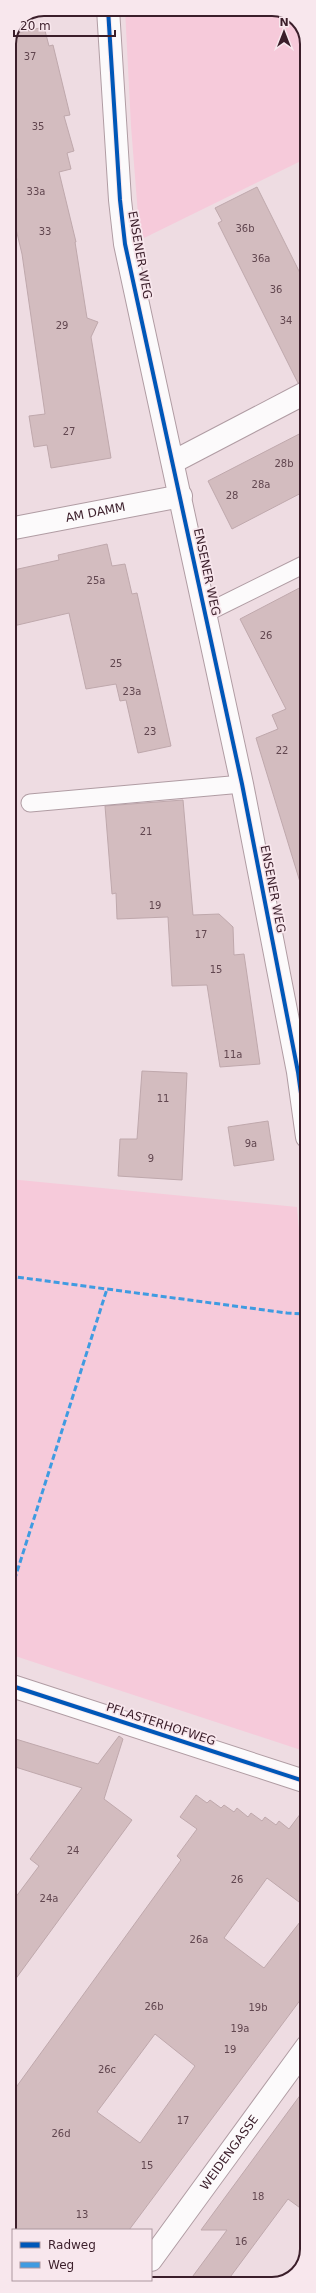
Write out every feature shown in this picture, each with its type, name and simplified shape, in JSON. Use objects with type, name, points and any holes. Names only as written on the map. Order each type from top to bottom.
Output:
[{"type":"street","name":"ENSENER WEG","points":[[108,16],[120,200],[125,244],[181,496],[300,1061]]},
{"type":"street","points":[[173,462],[300,396]]},
{"type":"street","name":"AM DAMM","points":[[16,528],[181,496]]},
{"type":"street","name":"PFLASTERHOFWEG","points":[[16,1687],[300,1780]]},
{"type":"street","name":"WEIDENGASSE","points":[[152,2259],[300,2056]]},
{"type":"lane","name":"ENSENER WEG","points":[[206,613],[300,566]]},
{"type":"lane","points":[[30,803],[242,784]]},
{"type":"shaded area","points":[[125,16],[273,16],[282,18],[290,23],[297,32],[300,41],[300,161],[140,240],[131,126]]},
{"type":"shaded area","points":[[16,1180],[297,1207],[300,1243],[300,1750],[16,1656]]},
{"type":"building","points":[[44,27],[49,46],[53,45],[70,115],[64,116],[74,151],[67,153],[71,169],[59,172],[76,242],[87,318],[98,322],[91,337],[111,458],[51,468],[47,445],[34,447],[29,416],[45,414],[22,254],[16,229],[16,44],[19,33]]},
{"type":"building","points":[[257,187],[300,273],[300,382],[298,383],[218,223],[222,221],[215,208]]},
{"type":"building","points":[[300,434],[300,494],[232,529],[208,481]]},
{"type":"building","points":[[107,544],[112,566],[125,564],[132,594],[137,593],[171,746],[138,753],[126,700],[120,701],[116,684],[86,689],[69,613],[16,625],[16,569],[59,560],[58,555]]},
{"type":"building","points":[[300,588],[300,882],[256,738],[278,729],[272,715],[286,709],[240,619]]},
{"type":"building","points":[[183,800],[193,915],[219,914],[233,927],[234,955],[244,954],[260,1064],[220,1067],[207,985],[172,986],[168,917],[117,919],[116,893],[112,894],[105,806]]},
{"type":"building","points":[[142,1071],[187,1073],[182,1180],[118,1176],[120,1139],[137,1139]]},
{"type":"building","points":[[268,1121],[274,1160],[234,1166],[228,1127]]},
{"type":"building","points":[[119,1736],[123,1739],[104,1799],[132,1820],[16,1978],[16,1897],[39,1866],[30,1859],[82,1788],[16,1767],[16,1739],[98,1764]]},
{"type":"building","points":[[196,1795],[207,1803],[210,1800],[221,1808],[224,1805],[234,1812],[237,1808],[248,1817],[251,1813],[262,1821],[265,1817],[276,1825],[279,1821],[289,1829],[300,1814],[300,1903],[267,1878],[224,1938],[264,1968],[300,1922],[300,2000],[130,2229],[16,2229],[16,2087],[181,1860],[177,1856],[197,1829],[180,1817]],"holes":[[[155,2034],[195,2066],[140,2143],[97,2112]]]},
{"type":"building","points":[[300,2096],[300,2208],[288,2199],[230,2277],[192,2277],[227,2230],[201,2230]]},
{"type":"marked path","points":[[16,1277],[300,1314]]},
{"type":"marked path","points":[[16,1575],[107,1289]]},
{"type":"cycle path","points":[[108,16],[120,200],[125,244],[242,784],[300,1086]]},
{"type":"cycle path","points":[[16,1687],[300,1780]]}]
